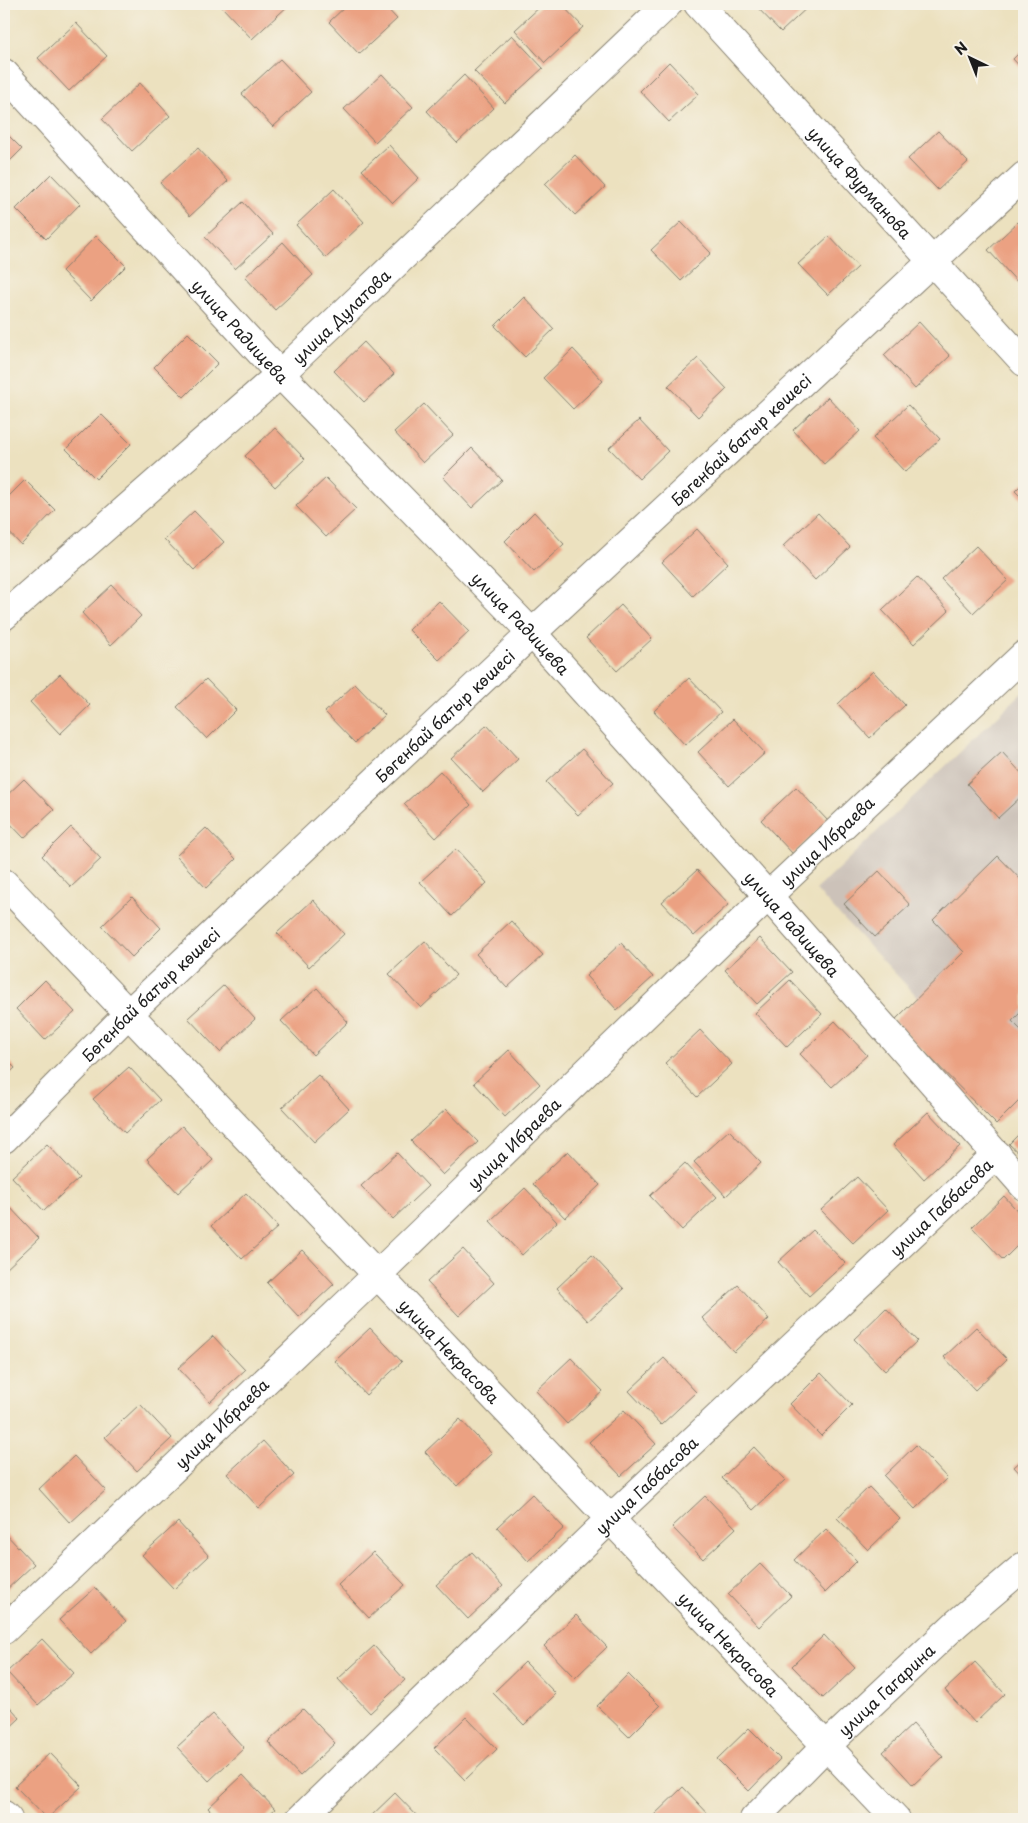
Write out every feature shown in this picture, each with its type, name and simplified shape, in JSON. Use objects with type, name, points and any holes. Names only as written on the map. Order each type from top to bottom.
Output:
[{"type":"street","name":"улица Дулатова","points":[[4,616],[280,374],[668,4]]},
{"type":"street","name":"улица Фурманова","points":[[698,4],[1024,362]]},
{"type":"street","name":"улица Радищева","points":[[4,73],[280,374],[532,633],[768,896],[1024,1186]]},
{"type":"street","name":"Бөгенбай батыр көшесі","points":[[4,1139],[128,1014],[532,633],[1024,176]]},
{"type":"street","name":"улица Ибраева","points":[[4,1630],[377,1275],[768,896],[1024,655]]},
{"type":"street","name":"улица Некрасова","points":[[4,883],[896,1819]]},
{"type":"street","name":"улица Габбасова","points":[[300,1819],[610,1519],[997,1154]]},
{"type":"street","name":"улица Гагарина","points":[[754,1819],[826,1746],[957,1623],[1024,1566]]},
{"type":"street","points":[[4,1815],[8,1819]]},
{"type":"shaded area","points":[[1024,691],[1024,1109],[816,890]]},
{"type":"building","points":[[225,4],[290,4],[252,39],[222,7]]},
{"type":"building","points":[[348,4],[383,4],[397,19],[359,54],[329,22]]},
{"type":"building","points":[[543,4],[561,4],[583,27],[545,63],[515,30]]},
{"type":"building","points":[[754,4],[811,4],[781,32]]},
{"type":"building","points":[[76,23],[107,56],[69,91],[38,58]]},
{"type":"building","points":[[512,35],[543,68],[505,103],[474,71]]},
{"type":"building","points":[[1024,48],[1024,71],[1013,59]]},
{"type":"building","points":[[280,59],[311,92],[273,127],[242,94]]},
{"type":"building","points":[[669,62],[699,94],[669,122],[640,91]]},
{"type":"building","points":[[382,74],[413,107],[375,142],[344,109]]},
{"type":"building","points":[[464,75],[494,108],[457,143],[427,111]]},
{"type":"building","points":[[140,83],[170,116],[132,151],[102,119]]},
{"type":"building","points":[[4,131],[22,149],[4,167]]},
{"type":"building","points":[[938,131],[968,162],[938,190],[908,159]]},
{"type":"building","points":[[389,145],[419,178],[393,203],[362,170]]},
{"type":"building","points":[[198,148],[228,181],[190,216],[160,183]]},
{"type":"building","points":[[575,155],[605,187],[575,215],[545,184]]},
{"type":"building","points":[[51,174],[80,204],[46,239],[16,209]]},
{"type":"building","points":[[334,189],[364,222],[326,258],[296,225]]},
{"type":"building","points":[[243,202],[273,234],[235,269],[205,237]]},
{"type":"building","points":[[681,222],[711,253],[681,281],[651,250]]},
{"type":"building","points":[[1018,222],[1024,229],[1024,282],[1020,285],[988,250]]},
{"type":"building","points":[[96,236],[126,266],[91,301],[62,271]]},
{"type":"building","points":[[829,236],[858,267],[828,295],[798,264]]},
{"type":"building","points":[[283,242],[313,275],[275,310],[245,277]]},
{"type":"building","points":[[524,297],[554,329],[525,357],[495,326]]},
{"type":"building","points":[[919,322],[950,356],[915,389],[884,355]]},
{"type":"building","points":[[188,333],[218,363],[184,397],[154,367]]},
{"type":"building","points":[[364,342],[394,374],[364,402],[334,371]]},
{"type":"building","points":[[573,349],[603,381],[573,409],[543,378]]},
{"type":"building","points":[[698,358],[727,389],[698,417],[668,386]]},
{"type":"building","points":[[828,397],[860,431],[824,464],[793,430]]},
{"type":"building","points":[[424,404],[453,435],[423,463],[394,432]]},
{"type":"building","points":[[908,405],[940,439],[905,472],[873,438]]},
{"type":"building","points":[[101,414],[131,444],[96,479],[66,449]]},
{"type":"building","points":[[639,420],[668,451],[639,479],[609,448]]},
{"type":"building","points":[[275,428],[305,459],[275,487],[245,456]]},
{"type":"building","points":[[472,448],[502,480],[472,508],[443,477]]},
{"type":"building","points":[[326,478],[356,509],[326,537],[296,506]]},
{"type":"building","points":[[25,480],[55,510],[21,545],[4,527],[4,501]]},
{"type":"building","points":[[1024,482],[1024,500],[1015,491]]},
{"type":"building","points":[[194,511],[224,542],[194,570],[164,539]]},
{"type":"building","points":[[534,512],[564,544],[534,572],[505,541]]},
{"type":"building","points":[[818,513],[850,547],[815,580],[783,546]]},
{"type":"building","points":[[697,529],[728,563],[693,596],[662,562]]},
{"type":"building","points":[[976,546],[1008,580],[973,613],[941,579]]},
{"type":"building","points":[[917,577],[949,611],[914,644],[882,610]]},
{"type":"building","points":[[112,585],[141,616],[111,645],[82,613]]},
{"type":"building","points":[[439,601],[469,632],[439,660],[409,630]]},
{"type":"building","points":[[621,605],[652,639],[617,671],[586,638]]},
{"type":"building","points":[[873,671],[905,705],[870,738],[838,704]]},
{"type":"building","points":[[60,674],[90,705],[60,734],[30,702]]},
{"type":"building","points":[[689,678],[721,712],[685,745],[654,711]]},
{"type":"building","points":[[206,679],[236,710],[207,739],[177,707]]},
{"type":"building","points":[[355,684],[385,715],[355,743],[325,712]]},
{"type":"building","points":[[733,719],[765,753],[729,786],[698,752]]},
{"type":"building","points":[[487,725],[518,759],[483,792],[451,758]]},
{"type":"building","points":[[582,749],[613,783],[578,815],[546,782]]},
{"type":"building","points":[[1002,752],[1024,776],[1024,794],[998,818],[967,784]]},
{"type":"building","points":[[440,771],[471,805],[436,838],[404,804]]},
{"type":"building","points":[[24,779],[54,810],[24,838],[4,817],[4,798]]},
{"type":"building","points":[[796,787],[828,821],[793,854],[761,820]]},
{"type":"building","points":[[71,827],[101,859],[71,887],[42,856]]},
{"type":"building","points":[[206,828],[236,859],[206,888],[176,856]]},
{"type":"building","points":[[456,849],[487,883],[452,916],[420,882]]},
{"type":"building","points":[[998,856],[1024,883],[1024,1009],[1012,1021],[1024,1033],[1024,1096],[996,1124],[894,1021],[964,952],[933,920]]},
{"type":"building","points":[[697,870],[729,904],[694,936],[662,902]]},
{"type":"building","points":[[879,871],[910,905],[875,937],[844,904]]},
{"type":"building","points":[[132,897],[161,928],[132,957],[102,926]]},
{"type":"building","points":[[313,900],[344,934],[309,967],[277,933]]},
{"type":"building","points":[[511,921],[543,955],[507,988],[476,954]]},
{"type":"building","points":[[760,938],[792,972],[757,1004],[725,970]]},
{"type":"building","points":[[425,941],[456,975],[421,1008],[389,974]]},
{"type":"building","points":[[621,943],[653,977],[617,1010],[586,976]]},
{"type":"building","points":[[45,980],[75,1012],[45,1040],[16,1009]]},
{"type":"building","points":[[790,980],[822,1014],[787,1047],[755,1013]]},
{"type":"building","points":[[224,985],[255,1019],[220,1052],[188,1018]]},
{"type":"building","points":[[317,988],[348,1022],[313,1055],[281,1021]]},
{"type":"building","points":[[835,1021],[867,1055],[832,1087],[800,1054]]},
{"type":"building","points":[[700,1030],[732,1064],[697,1097],[665,1063]]},
{"type":"building","points":[[509,1050],[540,1084],[505,1117],[474,1083]]},
{"type":"building","points":[[4,1056],[15,1068],[4,1078]]},
{"type":"building","points":[[129,1067],[160,1100],[125,1133],[93,1099]]},
{"type":"building","points":[[318,1075],[349,1109],[314,1142],[282,1108]]},
{"type":"building","points":[[446,1109],[478,1142],[443,1175],[411,1141]]},
{"type":"building","points":[[928,1112],[960,1146],[924,1179],[893,1145]]},
{"type":"building","points":[[182,1126],[213,1160],[178,1193],[147,1159]]},
{"type":"building","points":[[1024,1129],[1024,1158],[1009,1144]]},
{"type":"building","points":[[729,1130],[761,1163],[726,1196],[694,1162]]},
{"type":"building","points":[[47,1144],[79,1178],[44,1211],[12,1177]]},
{"type":"building","points":[[568,1151],[600,1185],[565,1218],[533,1184]]},
{"type":"building","points":[[397,1153],[428,1186],[393,1219],[361,1186]]},
{"type":"building","points":[[685,1163],[717,1197],[682,1230],[650,1196]]},
{"type":"building","points":[[857,1177],[888,1210],[853,1243],[821,1210]]},
{"type":"building","points":[[525,1188],[557,1222],[522,1255],[490,1221]]},
{"type":"building","points":[[246,1193],[278,1227],[242,1259],[211,1226]]},
{"type":"building","points":[[1004,1196],[1024,1218],[1024,1239],[1003,1260],[972,1227]]},
{"type":"building","points":[[7,1204],[39,1238],[4,1271],[4,1207]]},
{"type":"building","points":[[813,1230],[845,1263],[809,1296],[778,1262]]},
{"type":"building","points":[[463,1249],[494,1283],[459,1316],[427,1282]]},
{"type":"building","points":[[302,1250],[334,1284],[299,1317],[267,1283]]},
{"type":"building","points":[[592,1255],[624,1289],[588,1321],[557,1288]]},
{"type":"building","points":[[738,1285],[769,1319],[734,1352],[702,1318]]},
{"type":"building","points":[[886,1308],[917,1341],[885,1371],[854,1339]]},
{"type":"building","points":[[976,1327],[1007,1359],[975,1390],[944,1357]]},
{"type":"building","points":[[370,1328],[402,1362],[366,1395],[335,1361]]},
{"type":"building","points":[[213,1336],[245,1370],[210,1402],[178,1368]]},
{"type":"building","points":[[571,1358],[603,1391],[567,1424],[536,1391]]},
{"type":"building","points":[[664,1358],[696,1392],[661,1425],[629,1391]]},
{"type":"building","points":[[821,1373],[852,1405],[821,1436],[790,1404]]},
{"type":"building","points":[[140,1404],[172,1438],[137,1471],[105,1437]]},
{"type":"building","points":[[624,1410],[656,1444],[621,1476],[589,1442]]},
{"type":"building","points":[[460,1419],[492,1453],[457,1486],[425,1452]]},
{"type":"building","points":[[263,1441],[294,1475],[259,1508],[227,1474]]},
{"type":"building","points":[[916,1445],[947,1478],[915,1509],[884,1476]]},
{"type":"building","points":[[754,1447],[785,1480],[753,1510],[722,1478]]},
{"type":"building","points":[[74,1456],[106,1490],[70,1523],[39,1489]]},
{"type":"building","points":[[1024,1458],[1024,1478],[1014,1467]]},
{"type":"building","points":[[869,1487],[900,1519],[868,1550],[837,1518]]},
{"type":"building","points":[[532,1494],[564,1528],[528,1561],[497,1527]]},
{"type":"building","points":[[705,1496],[736,1528],[703,1559],[672,1527]]},
{"type":"building","points":[[178,1522],[209,1556],[174,1589],[142,1555]]},
{"type":"building","points":[[826,1529],[857,1561],[825,1593],[794,1560]]},
{"type":"building","points":[[4,1532],[34,1564],[4,1592]]},
{"type":"building","points":[[373,1552],[405,1585],[369,1618],[338,1585]]},
{"type":"building","points":[[472,1552],[503,1586],[468,1619],[436,1585]]},
{"type":"building","points":[[760,1564],[791,1596],[759,1627],[728,1594]]},
{"type":"building","points":[[95,1588],[126,1621],[91,1654],[59,1620]]},
{"type":"building","points":[[576,1615],[607,1647],[575,1678],[544,1646]]},
{"type":"building","points":[[824,1635],[855,1668],[823,1698],[792,1666]]},
{"type":"building","points":[[42,1639],[74,1673],[38,1705],[7,1672]]},
{"type":"building","points":[[374,1646],[405,1680],[370,1713],[338,1679]]},
{"type":"building","points":[[525,1662],[556,1694],[524,1725],[493,1693]]},
{"type":"building","points":[[975,1662],[1005,1694],[975,1723],[945,1690]]},
{"type":"building","points":[[628,1674],[660,1706],[629,1737],[597,1706]]},
{"type":"building","points":[[4,1700],[20,1718],[4,1733]]},
{"type":"building","points":[[303,1709],[335,1743],[300,1776],[268,1742]]},
{"type":"building","points":[[213,1714],[244,1748],[209,1781],[177,1747]]},
{"type":"building","points":[[466,1717],[497,1749],[465,1780],[434,1748]]},
{"type":"building","points":[[913,1724],[943,1757],[913,1785],[883,1752]]},
{"type":"building","points":[[749,1728],[780,1759],[749,1791],[717,1759]]},
{"type":"building","points":[[50,1753],[82,1786],[47,1819],[15,1786]]},
{"type":"building","points":[[243,1775],[275,1809],[264,1819],[218,1819],[208,1808]]},
{"type":"building","points":[[683,1787],[713,1819],[651,1818]]},
{"type":"building","points":[[395,1793],[420,1819],[368,1819]]}]
